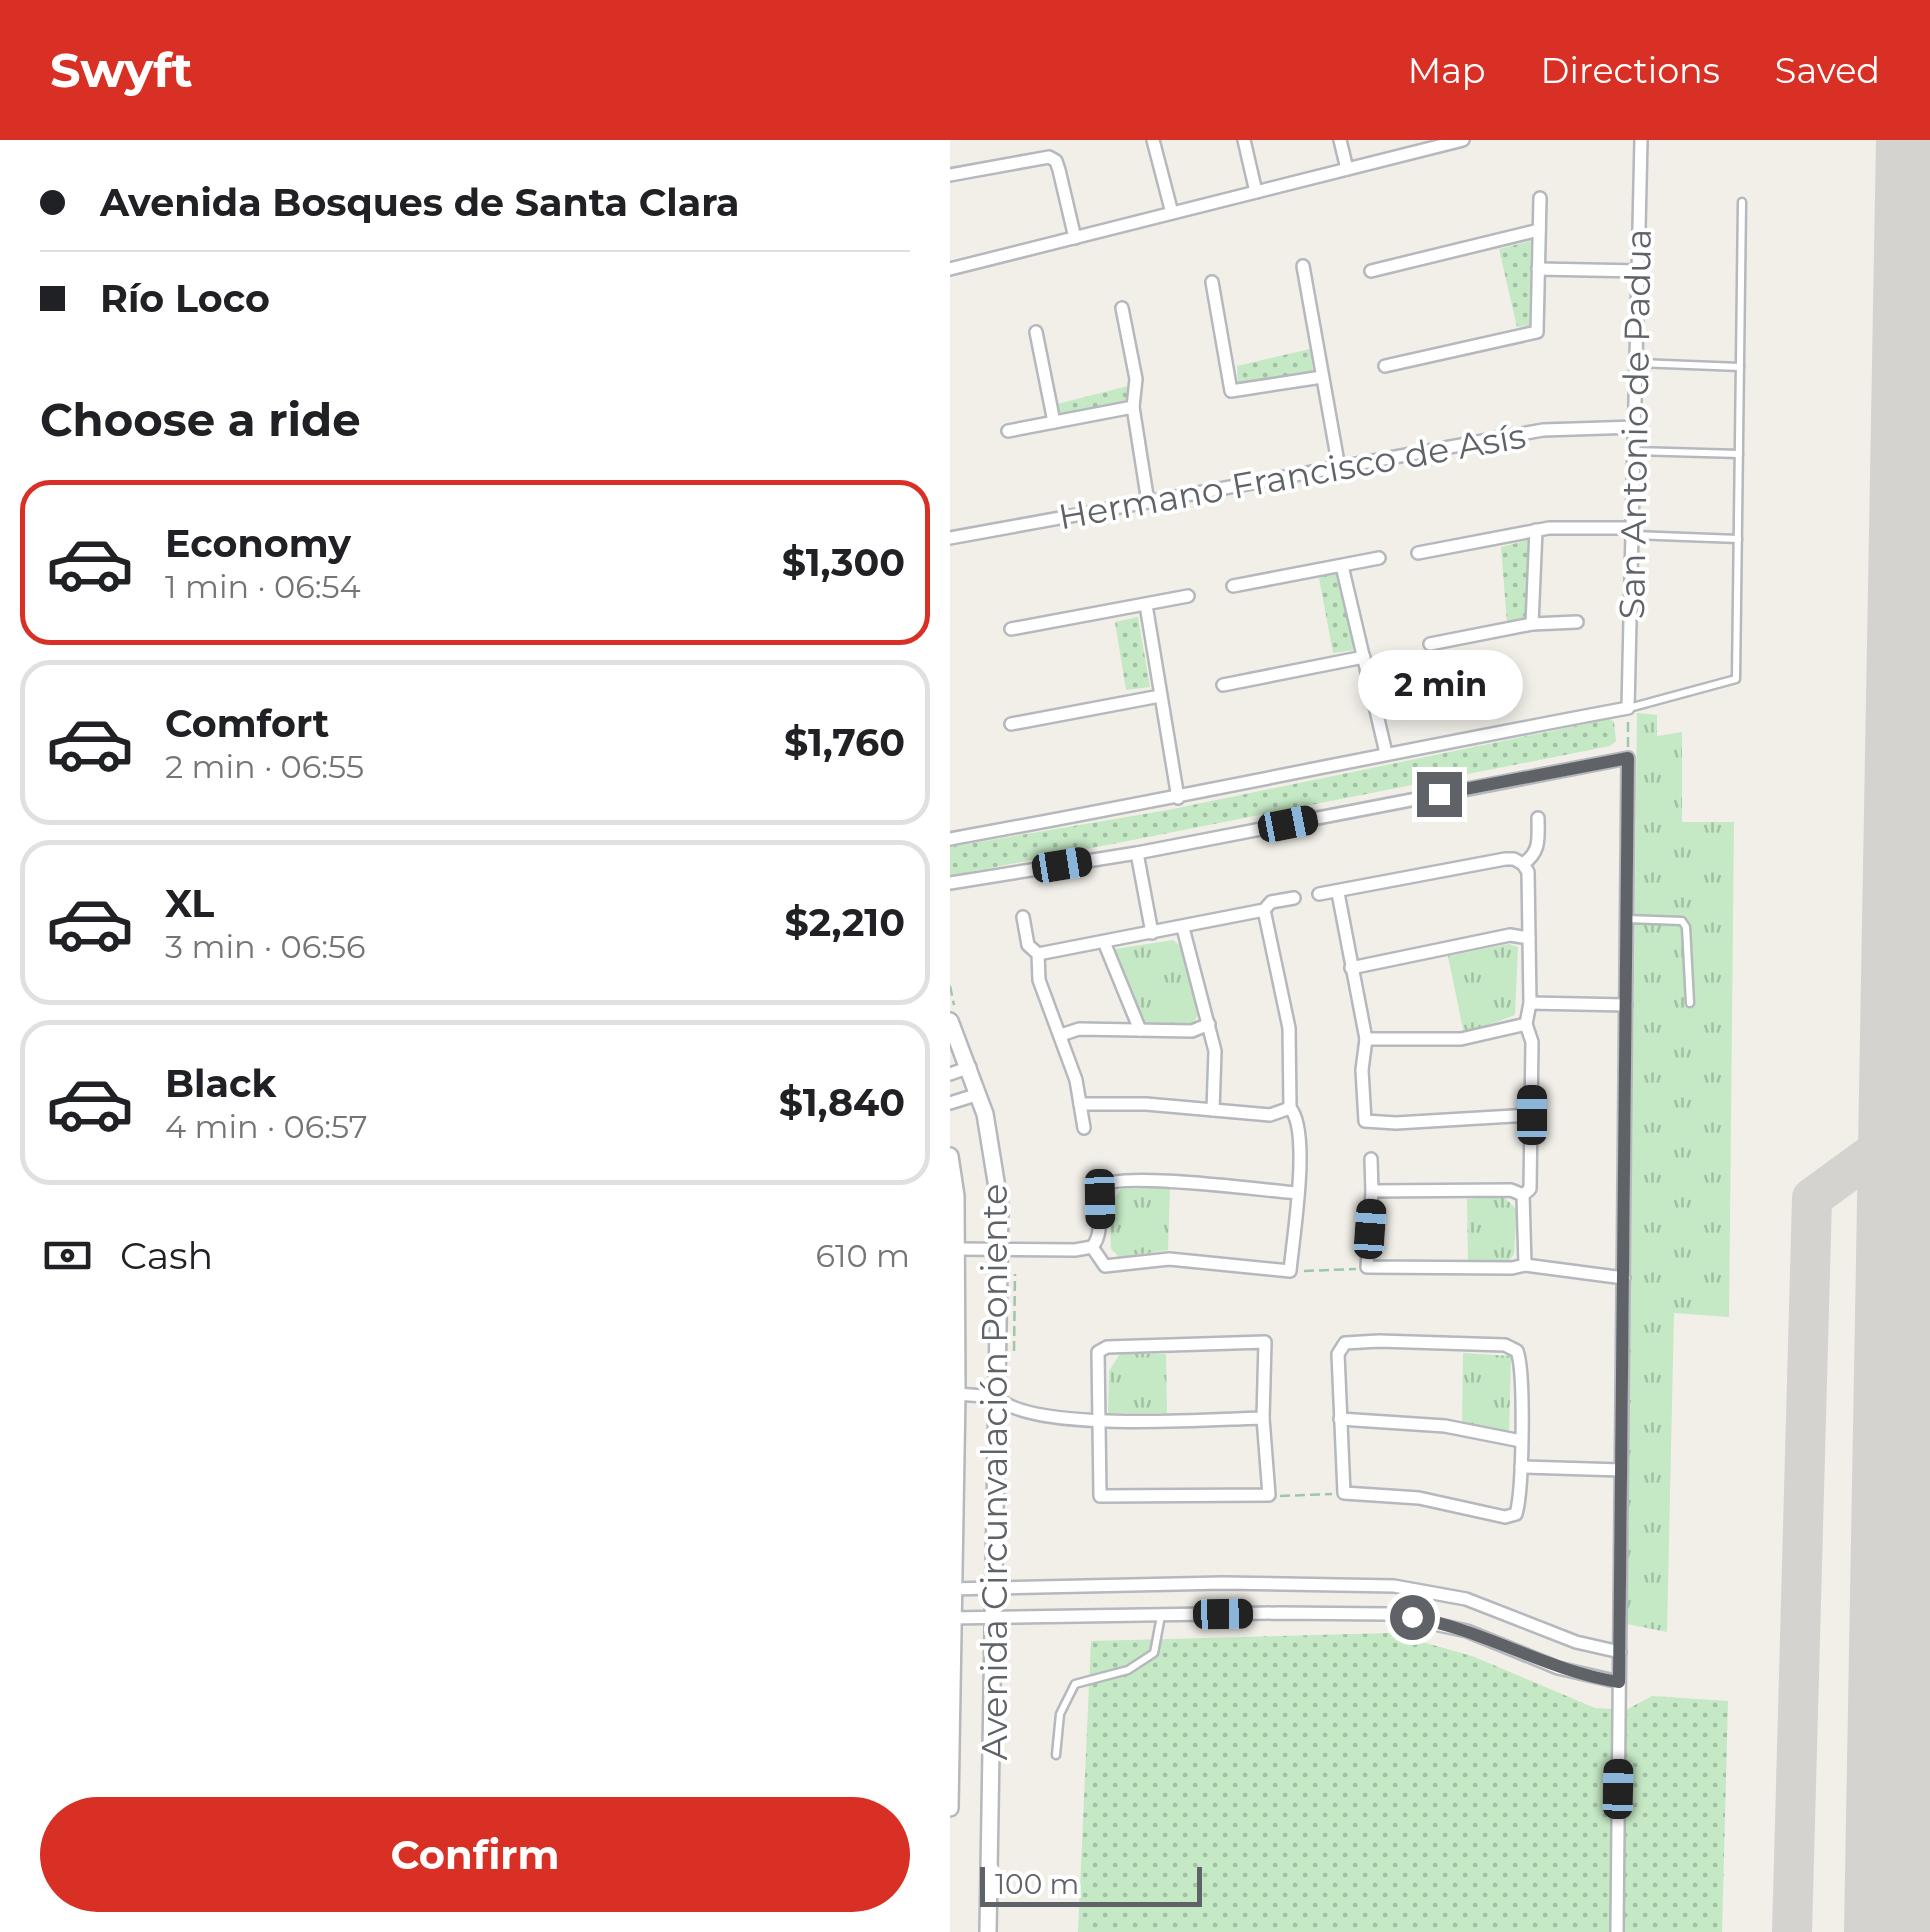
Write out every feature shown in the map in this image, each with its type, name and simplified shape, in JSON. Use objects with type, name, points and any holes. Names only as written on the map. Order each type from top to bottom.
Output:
[{"type":"street","points":[[1153,140],[1172,214]]},
{"type":"street","points":[[1244,140],[1256,192]]},
{"type":"street","points":[[1340,140],[1347,169]]},
{"type":"street","points":[[950,270],[1464,140]]},
{"type":"street","name":"San Antonio de Padua","points":[[1628,708],[1641,140]]},
{"type":"street","points":[[950,174],[1050,157],[1059,170],[1075,238]]},
{"type":"street","points":[[1385,366],[1538,332],[1540,198]]},
{"type":"street","points":[[1371,271],[1539,230]]},
{"type":"street","points":[[1303,266],[1339,468]]},
{"type":"street","points":[[1538,269],[1640,272]]},
{"type":"street","points":[[1212,282],[1231,391],[1322,376]]},
{"type":"street","points":[[1122,308],[1136,378],[1133,407],[1148,502]]},
{"type":"street","points":[[1036,332],[1054,422]]},
{"type":"street","points":[[1008,431],[1133,407]]},
{"type":"street","name":"Hermano Francisco de Asís","points":[[950,538],[1543,430],[1636,426]]},
{"type":"street","points":[[1418,553],[1559,527],[1633,532]]},
{"type":"street","points":[[1532,624],[1536,530]]},
{"type":"street","points":[[1233,586],[1379,558]]},
{"type":"street","points":[[1342,566],[1386,753]]},
{"type":"street","points":[[1011,628],[1188,596]]},
{"type":"street","points":[[1146,605],[1178,798]]},
{"type":"street","points":[[1430,644],[1532,624],[1577,622]]},
{"type":"street","points":[[1224,684],[1364,657]]},
{"type":"street","points":[[1011,724],[1160,696]]},
{"type":"street","points":[[950,839],[1628,708]]},
{"type":"street","points":[[950,883],[1137,852],[1628,758],[1617,1932]]},
{"type":"street","points":[[1523,864],[1538,847],[1538,818]]},
{"type":"street","points":[[1137,852],[1152,933]]},
{"type":"street","points":[[1320,894],[1514,858],[1523,864],[1528,872],[1530,1004],[1526,1024],[1532,1042],[1530,1190],[1523,1195]]},
{"type":"street","points":[[1338,892],[1366,1039],[1362,1070],[1365,1120],[1396,1124],[1532,1115]]},
{"type":"street","points":[[1038,954],[1184,928],[1264,910],[1272,902],[1294,898]]},
{"type":"street","points":[[1092,1247],[1104,1266],[1169,1259],[1290,1270],[1300,1155],[1298,1116],[1290,1108],[1289,1028],[1264,910]]},
{"type":"street","points":[[1022,917],[1028,945],[1038,954],[1039,980],[1062,1035],[1084,1128]]},
{"type":"street","points":[[1184,928],[1215,1051],[1214,1110]]},
{"type":"street","points":[[1351,968],[1510,936],[1529,938]]},
{"type":"street","points":[[1104,942],[1140,1030]]},
{"type":"street","points":[[1530,1004],[1626,1005]]},
{"type":"street","name":"Avenida Circunvalación Poniente","points":[[950,1020],[979,1094],[997,1171],[1001,1249],[988,1932]]},
{"type":"street","points":[[1062,1035],[1079,1029],[1192,1031],[1209,1024]]},
{"type":"street","points":[[1366,1039],[1447,1040],[1526,1024]]},
{"type":"street","points":[[950,1074],[970,1067]]},
{"type":"street","points":[[950,1103],[979,1094]]},
{"type":"street","points":[[1080,1104],[1276,1115],[1290,1108]]},
{"type":"street","name":"Avenida Circunvalación Poniente","points":[[950,1156],[956,1196],[958,1394],[953,1434],[950,1808]]},
{"type":"street","points":[[1371,1159],[1367,1268],[1524,1265],[1624,1278]]},
{"type":"street","points":[[1092,1247],[1100,1232],[1100,1191],[1104,1184],[1128,1179],[1297,1194]]},
{"type":"street","points":[[1372,1191],[1511,1190],[1523,1195]]},
{"type":"street","points":[[1523,1195],[1524,1265]]},
{"type":"street","points":[[957,1249],[1092,1247]]},
{"type":"street","points":[[1265,1342],[1263,1418],[1268,1496],[1100,1496],[1098,1352],[1106,1347],[1265,1342]]},
{"type":"street","points":[[1345,1343],[1512,1347],[1520,1356],[1518,1508],[1512,1516],[1492,1515],[1419,1498],[1344,1493],[1340,1419],[1338,1354],[1345,1343]]},
{"type":"street","points":[[958,1394],[998,1397],[1005,1405],[1042,1416],[1096,1420],[1263,1418]]},
{"type":"street","points":[[1340,1419],[1445,1426],[1521,1442]]},
{"type":"street","points":[[1521,1468],[1622,1470]]},
{"type":"street","points":[[951,1589],[1241,1583],[1394,1586],[1466,1599],[1576,1642],[1620,1652]]},
{"type":"street","points":[[951,1618],[1350,1612],[1412,1617],[1467,1630],[1571,1672],[1619,1682]]},
{"type":"lane","points":[[1628,708],[1736,679],[1742,202]]},
{"type":"lane","points":[[1638,363],[1740,367]]},
{"type":"lane","points":[[1636,451],[1739,454]]},
{"type":"lane","points":[[1633,532],[1738,539]]},
{"type":"lane","points":[[1627,918],[1682,921],[1686,927],[1690,1003]]},
{"type":"lane","points":[[1056,1755],[1060,1714],[1075,1684],[1128,1670],[1154,1653],[1161,1614]]},
{"type":"path","points":[[1628,708],[1628,758]]},
{"type":"path","points":[[1290,1270],[1367,1268]]},
{"type":"path","points":[[1268,1496],[1344,1493]]},
{"type":"green space","points":[[1531,241],[1529,326],[1517,327],[1499,249]]},
{"type":"green space","points":[[1310,349],[1313,371],[1238,384],[1237,366]]},
{"type":"green space","points":[[1128,386],[1127,401],[1061,414],[1057,404]]},
{"type":"green space","points":[[1529,540],[1526,620],[1507,622],[1501,547]]},
{"type":"green space","points":[[1338,572],[1354,650],[1333,653],[1319,578]]},
{"type":"green space","points":[[1138,617],[1150,687],[1126,690],[1115,622]]},
{"type":"green space","points":[[1637,713],[1657,715],[1657,736],[1682,732],[1682,822],[1734,822],[1729,1317],[1674,1313],[1667,1632],[1627,1624]]},
{"type":"green space","points":[[1610,719],[1614,722],[1616,741],[1610,746],[950,876],[950,847],[1168,810]]},
{"type":"green space","points":[[1173,940],[1184,949],[1199,1013],[1191,1027],[1145,1026],[1116,964],[1115,949]]},
{"type":"green space","points":[[1509,944],[1518,947],[1515,1015],[1464,1034],[1448,956]]},
{"type":"green space","points":[[1124,1185],[1170,1187],[1168,1250],[1119,1257],[1111,1249],[1110,1204]]},
{"type":"green space","points":[[1503,1196],[1517,1210],[1514,1254],[1508,1263],[1468,1262],[1467,1199]]},
{"type":"green space","points":[[1463,1353],[1511,1356],[1509,1431],[1462,1422]]},
{"type":"green space","points":[[1120,1354],[1166,1354],[1167,1413],[1108,1413],[1109,1371]]},
{"type":"green space","points":[[1390,1633],[1472,1656],[1595,1708],[1626,1710],[1652,1696],[1728,1701],[1722,1932],[1078,1932],[1091,1641]]},
{"type":"taxiway","points":[[1912,896],[1930,912]]},
{"type":"taxiway","points":[[1912,944],[1930,928]]},
{"type":"taxiway","points":[[1910,1036],[1930,1053]]},
{"type":"taxiway","points":[[1909,1081],[1930,1066]]},
{"type":"taxiway","points":[[1792,1932],[1812,1198],[1908,1128]]},
{"type":"taxiway","points":[[1906,1239],[1930,1241]]},
{"type":"runway","points":[[1894,1932],[1926,140]]},
{"type":"route","points":[[1412,1617],[1467,1630],[1558,1668],[1619,1682],[1628,758],[1439,794]]}]
